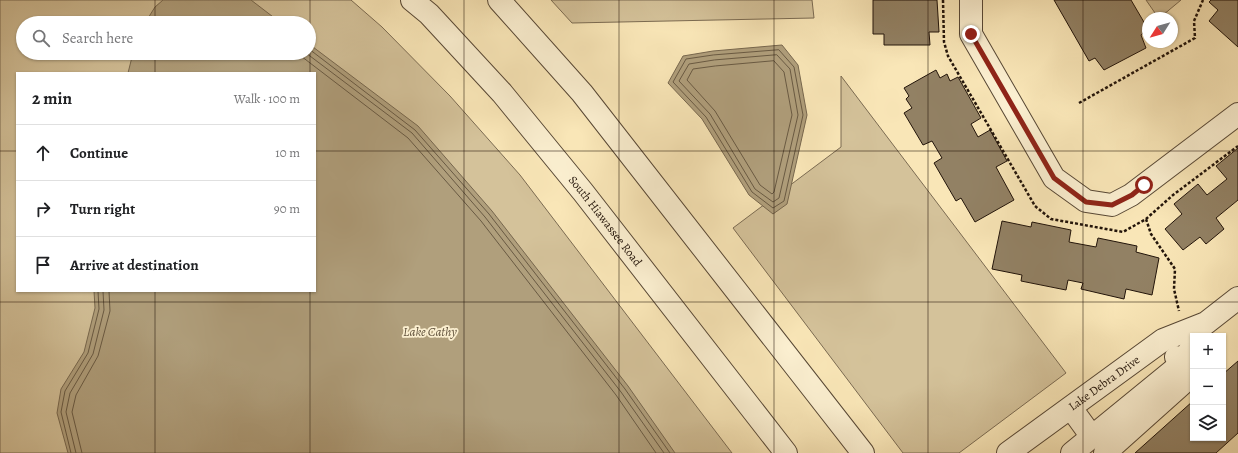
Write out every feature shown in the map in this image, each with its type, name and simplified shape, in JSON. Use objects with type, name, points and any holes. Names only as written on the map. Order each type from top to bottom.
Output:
[{"type":"street","name":"South Hiawassee Road","points":[[412,0],[429,14],[502,93],[583,192],[786,453]]},
{"type":"street","points":[[499,0],[582,93],[863,453]]},
{"type":"street","points":[[971,0],[971,34],[1054,178],[1086,202],[1112,205],[1132,195],[1238,114]]},
{"type":"street","name":"Lake Debra Drive","points":[[1008,453],[1163,340],[1202,329],[1238,298]]},
{"type":"street","points":[[1163,340],[1181,364]]},
{"type":"street","points":[[1072,453],[1099,445],[1181,364],[1190,350]]},
{"type":"street","points":[[1071,408],[1099,445]]},
{"type":"path","points":[[1079,103],[1195,38],[1194,21],[1203,0]]},
{"type":"path","points":[[1146,218],[1152,234],[1175,269],[1174,289],[1179,311]]},
{"type":"shaded area","name":"Lake Cathy","points":[[0,0],[351,0],[382,27],[450,96],[520,175],[732,453],[0,453]]},
{"type":"shaded area","points":[[551,0],[812,0],[814,18],[572,23]]},
{"type":"shaded area","points":[[1146,0],[1181,0],[1167,12],[1154,12]]},
{"type":"shaded area","points":[[841,76],[1066,373],[959,453],[903,453],[733,228],[841,147]]},
{"type":"water","points":[[163,0],[251,0],[272,16],[149,16],[155,7]]},
{"type":"water","points":[[782,45],[798,65],[807,115],[787,204],[773,214],[749,195],[702,119],[668,83],[683,56],[713,51]]},
{"type":"water","name":"Lake Cathy","points":[[316,49],[418,126],[492,211],[628,386],[675,453],[68,453],[57,413],[61,389],[84,352],[95,308],[94,292],[316,292],[316,72],[128,72],[131,60],[316,60]]},
{"type":"building","points":[[873,0],[937,0],[939,32],[929,32],[930,45],[884,45],[884,34],[873,34]]},
{"type":"building","points":[[1054,0],[1131,0],[1142,19],[1142,48],[1146,48],[1104,70],[1095,58],[1089,61]]},
{"type":"building","points":[[1211,0],[1238,0],[1238,47],[1209,21],[1218,10],[1209,2]]},
{"type":"building","points":[[936,70],[940,78],[947,74],[950,81],[958,77],[981,118],[971,124],[978,137],[990,130],[1007,161],[996,167],[1014,200],[975,222],[961,198],[956,201],[934,163],[942,158],[932,141],[923,145],[904,113],[912,108],[906,99],[909,96],[904,88]]},
{"type":"building","points":[[1238,148],[1238,200],[1216,218],[1224,229],[1206,244],[1200,237],[1183,250],[1165,229],[1182,214],[1174,204],[1198,184],[1207,195],[1227,179],[1216,166]]},
{"type":"building","points":[[1002,221],[1031,227],[1032,222],[1071,230],[1069,242],[1096,247],[1098,238],[1137,246],[1136,252],[1159,258],[1152,295],[1126,289],[1124,299],[1081,289],[1083,283],[1068,280],[1066,290],[1021,281],[1022,275],[992,269]]},
{"type":"building","points":[[1238,361],[1238,433],[1216,453],[1135,453],[1190,404],[1190,441],[1226,441],[1226,371]]},
{"type":"route","points":[[971,34],[1054,178],[1086,202],[1112,205],[1132,195],[1144,185]]}]
